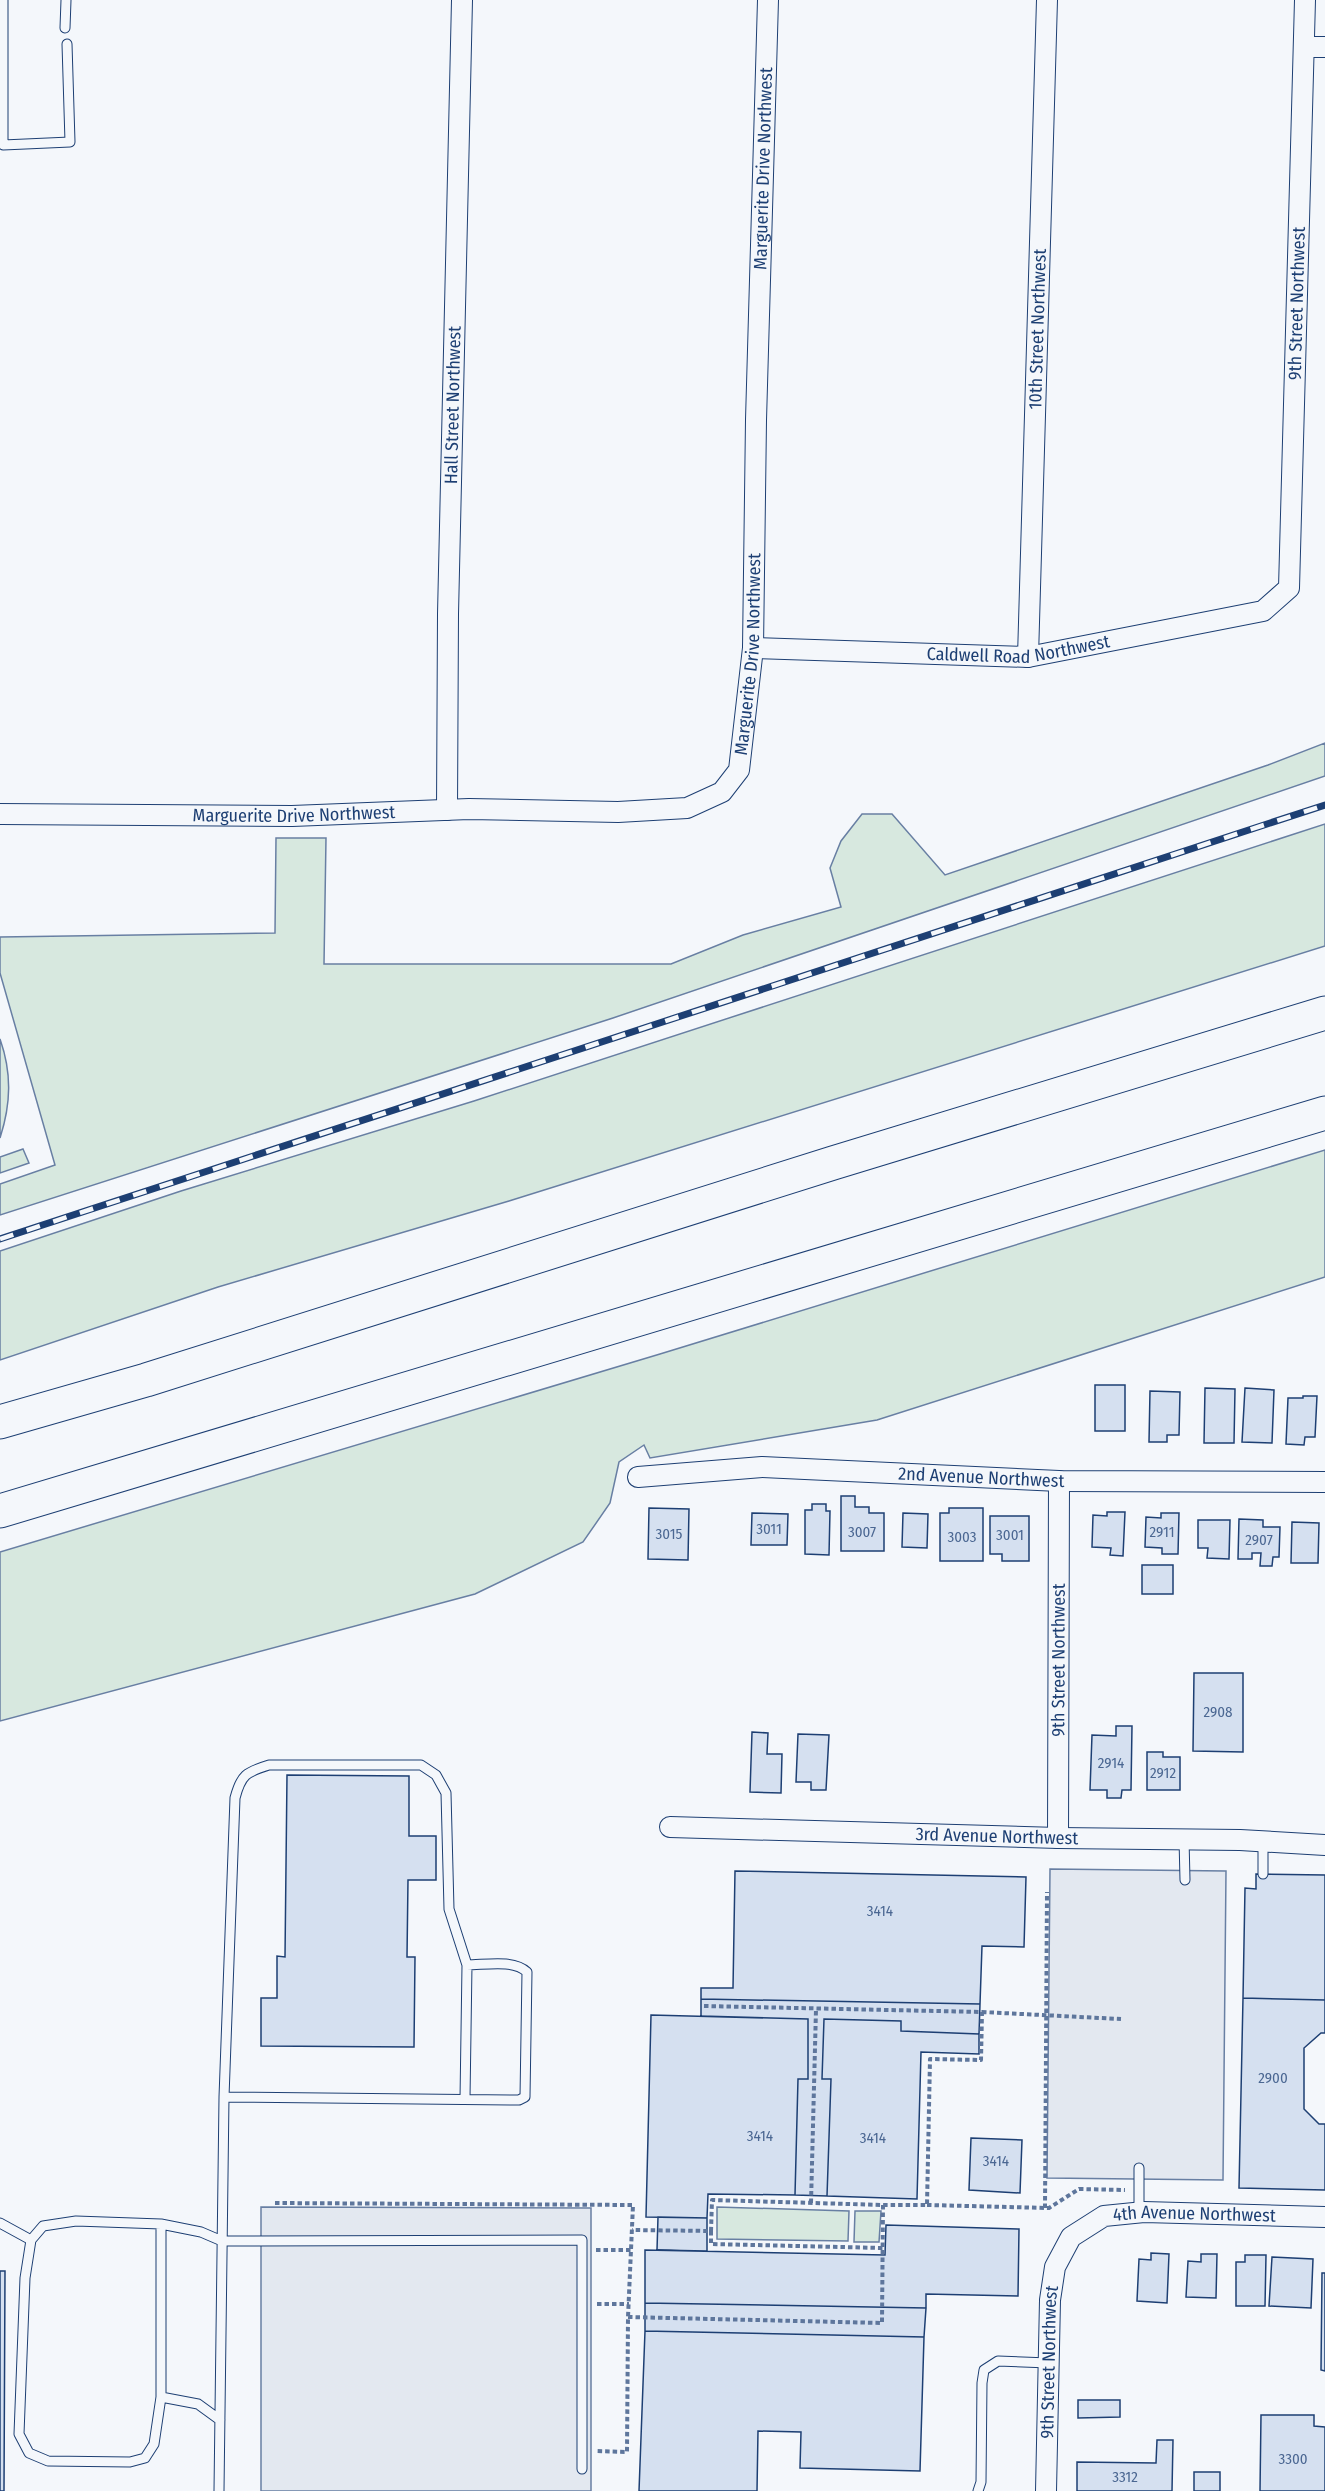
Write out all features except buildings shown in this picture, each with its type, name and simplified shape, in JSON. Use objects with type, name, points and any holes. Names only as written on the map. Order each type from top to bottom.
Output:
[{"type":"highway","points":[[0,1422],[266,1342],[527,1259],[1325,1013]]},
{"type":"highway","points":[[0,1511],[1325,1113]]},
{"type":"street","name":"Hall Street Northwest","points":[[447,810],[448,602],[462,0]]},
{"type":"street","name":"Marguerite Drive Northwest","points":[[0,814],[292,816],[447,810],[618,812],[687,808],[722,792],[739,770],[753,648],[756,420],[768,0]]},
{"type":"street","name":"10th Street Northwest","points":[[1028,657],[1047,0]]},
{"type":"street","name":"9th Street Northwest","points":[[1275,601],[1289,588],[1305,0]]},
{"type":"street","points":[[1304,47],[1325,47]]},
{"type":"street","name":"Caldwell Road Northwest","points":[[753,648],[1028,657],[1263,611],[1275,601]]},
{"type":"street","name":"2nd Avenue Northwest","points":[[638,1477],[762,1467],[1059,1481],[1325,1482]]},
{"type":"street","name":"9th Street Northwest","points":[[1058,1838],[1059,1481]]},
{"type":"street","name":"3rd Avenue Northwest","points":[[670,1827],[1058,1838],[1263,1841],[1325,1845]]},
{"type":"street","name":"4th Avenue Northwest","points":[[1071,2236],[1104,2216],[1139,2213],[1325,2217]]},
{"type":"street","name":"9th Street Northwest","points":[[1046,2491],[1050,2301],[1055,2267],[1071,2236]]},
{"type":"lane","points":[[3,0],[3,145],[70,142],[67,44]]},
{"type":"lane","points":[[65,28],[66,0]]},
{"type":"lane","points":[[219,2491],[225,2097],[235,1798],[240,1780],[250,1771],[269,1765],[421,1765],[435,1775],[446,1793],[449,1909],[467,1965],[465,2099]]},
{"type":"lane","points":[[1184,1839],[1185,1880]]},
{"type":"lane","points":[[1263,1841],[1263,1874]]},
{"type":"lane","points":[[225,2097],[519,2100],[525,2097],[527,1972],[521,1966],[513,1964],[467,1965]]},
{"type":"lane","points":[[1139,2168],[1139,2213]]},
{"type":"lane","points":[[161,2224],[161,2397],[154,2444],[145,2458],[130,2462],[48,2461],[29,2453],[19,2434],[25,2278],[31,2240],[43,2226],[76,2221],[161,2224],[201,2232],[222,2241],[582,2240],[582,2469]]},
{"type":"lane","points":[[0,2223],[31,2240]]},
{"type":"lane","points":[[978,2491],[981,2482],[984,2370],[998,2361],[1049,2363]]},
{"type":"lane","points":[[161,2397],[177,2398],[198,2404],[220,2420]]},
{"type":"path","points":[[1045,2208],[1047,1892]]},
{"type":"path","points":[[704,2006],[982,2012],[1121,2019]]},
{"type":"path","points":[[811,2203],[816,2009]]},
{"type":"path","points":[[927,2205],[930,2059],[981,2060],[982,2012]]},
{"type":"path","points":[[883,2248],[711,2244],[712,2200],[1049,2208],[1079,2189],[1139,2190]]},
{"type":"path","points":[[275,2203],[633,2205],[628,2317],[627,2452],[582,2450]]},
{"type":"path","points":[[628,2317],[882,2323],[883,2205]]},
{"type":"path","points":[[632,2230],[711,2231]]},
{"type":"path","points":[[582,2251],[631,2250]]},
{"type":"path","points":[[582,2304],[629,2304]]},
{"type":"shaded area","points":[[1325,743],[1325,776],[613,1018],[0,1215],[0,1184],[55,1165],[0,973],[0,937],[275,933],[276,838],[326,838],[324,964],[671,964],[743,935],[841,907],[830,868],[841,841],[862,814],[892,814],[945,875],[1268,765]]},
{"type":"shaded area","points":[[1325,824],[1325,946],[509,1201],[218,1287],[0,1360],[0,1251],[181,1191],[474,1101]]},
{"type":"shaded area","points":[[0,1039],[7,1064],[9,1088],[0,1138]]},
{"type":"shaded area","points":[[23,1149],[29,1163],[0,1173],[0,1157]]},
{"type":"shaded area","points":[[1325,1150],[1325,1277],[877,1420],[650,1458],[644,1445],[619,1462],[610,1503],[583,1542],[475,1594],[0,1721],[0,1552],[660,1354]]},
{"type":"shaded area","points":[[1050,1869],[1226,1871],[1223,2180],[1047,2178]]},
{"type":"shaded area","points":[[261,2207],[591,2208],[591,2491],[261,2491]]},
{"type":"shaded area","points":[[717,2207],[849,2211],[848,2241],[717,2239]]},
{"type":"shaded area","points":[[855,2211],[881,2211],[879,2242],[854,2242]]},
{"type":"railway","points":[[0,1239],[1325,805]]}]
